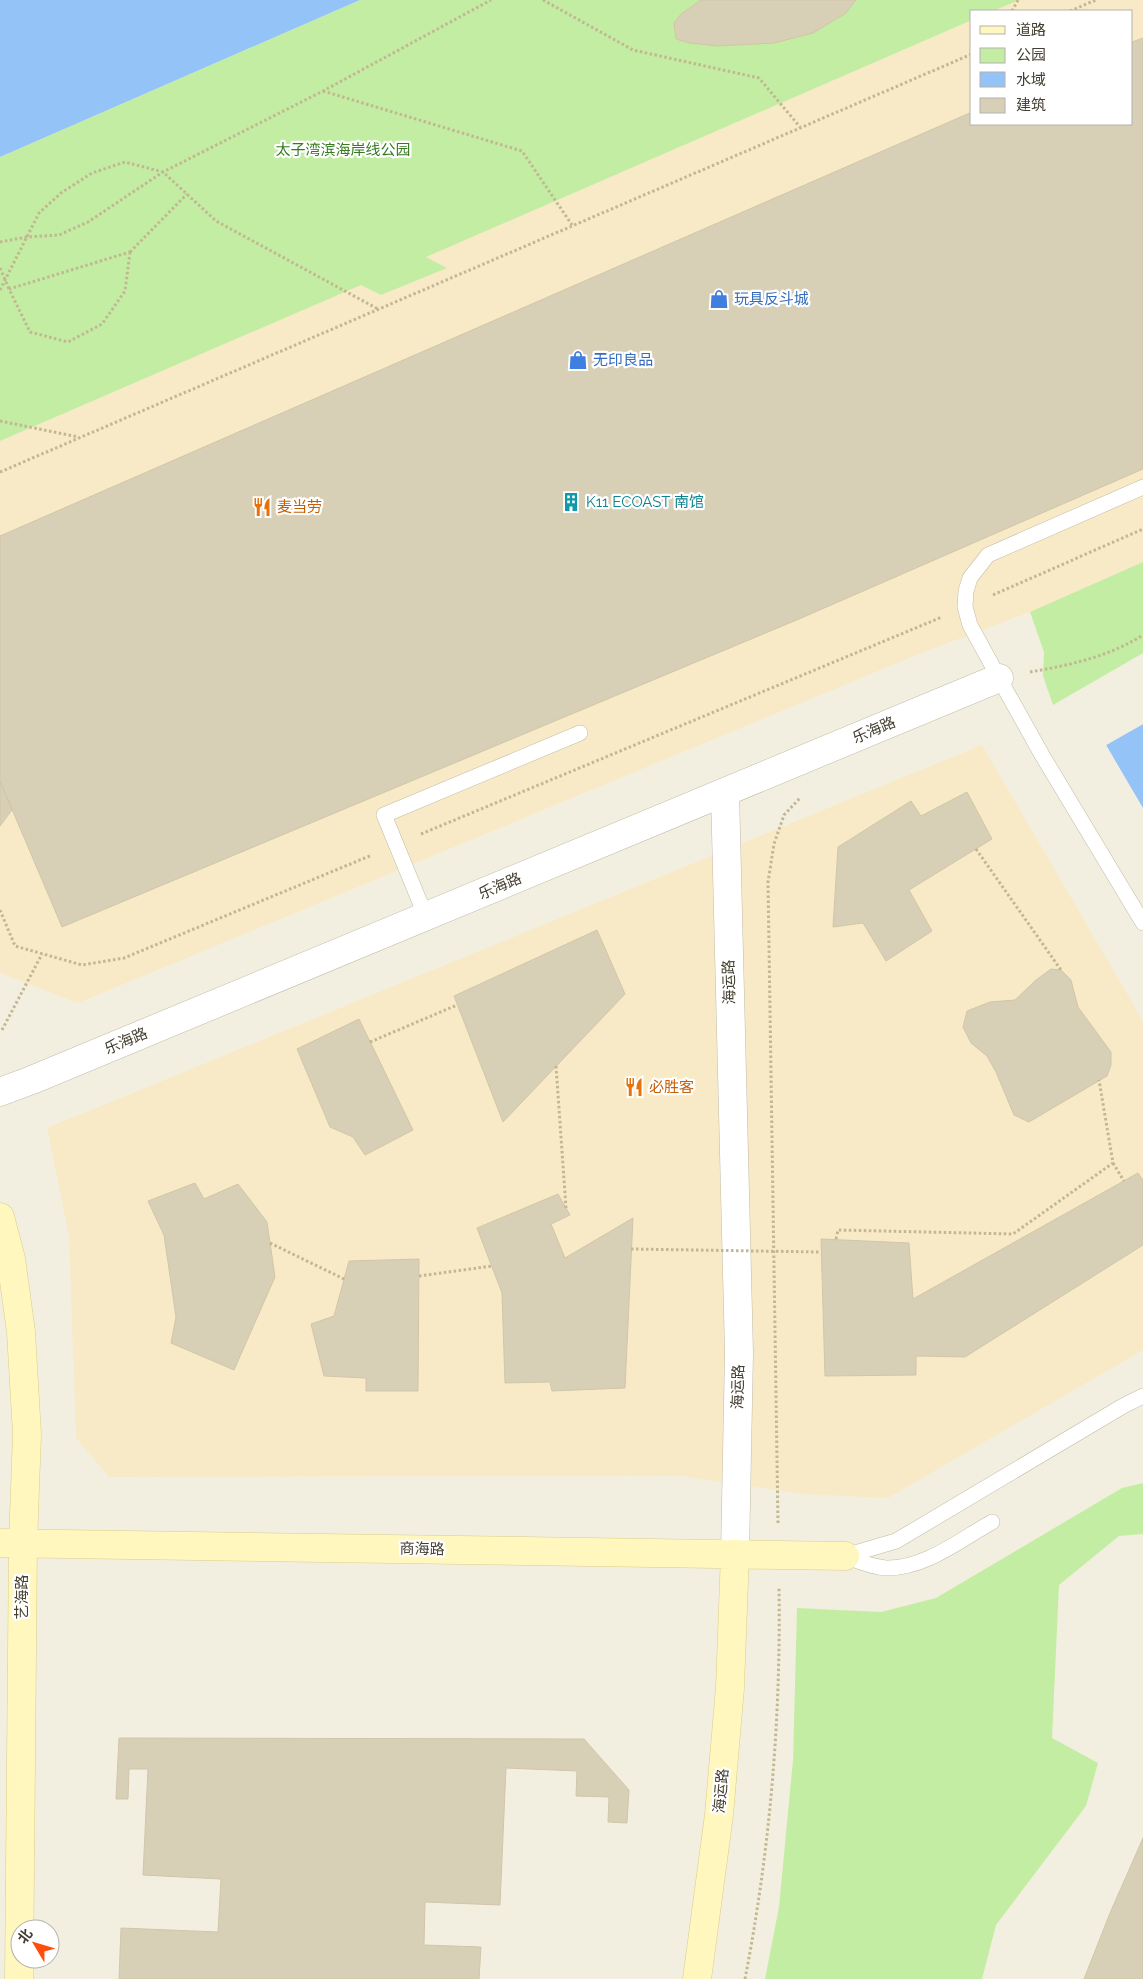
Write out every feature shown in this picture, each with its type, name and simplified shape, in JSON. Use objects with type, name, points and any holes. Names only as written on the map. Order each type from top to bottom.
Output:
[{"type":"street","name":"乐海路","points":[[0,1092],[426,917],[998,678]]},
{"type":"street","name":"海运路","points":[[696,1979],[719,1815],[730,1688],[734,1554],[739,1353],[726,792]]},
{"type":"street","name":"艺海路","points":[[0,1217],[11,1259],[21,1332],[27,1434],[11,1543],[19,1979]]},
{"type":"street","name":"商海路","points":[[11,1543],[844,1556]]},
{"type":"lane","points":[[1143,487],[988,555],[970,578],[966,591],[965,607],[970,625],[998,678],[1143,923]]},
{"type":"lane","points":[[426,917],[384,815],[580,733]]},
{"type":"lane","points":[[844,1556],[896,1541],[1123,1406],[1143,1396]]},
{"type":"lane","points":[[844,1556],[867,1565],[886,1568],[908,1566],[925,1560],[992,1522]]},
{"type":"path","points":[[0,242],[27,237],[59,235],[88,222],[162,172],[323,91],[491,0]]},
{"type":"path","points":[[543,0],[634,50],[759,78],[800,127]]},
{"type":"path","points":[[1072,10],[1096,0]]},
{"type":"path","points":[[0,472],[970,55]]},
{"type":"path","points":[[323,91],[522,151],[572,225]]},
{"type":"path","points":[[0,290],[39,213],[61,193],[92,173],[125,162],[162,172],[216,221],[378,309]]},
{"type":"path","points":[[9,289],[130,252],[187,194]]},
{"type":"path","points":[[0,268],[30,332],[68,342],[102,324],[125,291],[130,252]]},
{"type":"path","points":[[0,421],[78,437]]},
{"type":"path","points":[[397,844],[965,607],[1143,529]]},
{"type":"path","points":[[998,678],[1075,664],[1124,647],[1143,635]]},
{"type":"path","points":[[745,1979],[756,1923],[776,1748],[779,1607],[768,882],[774,844],[784,815],[806,792]]},
{"type":"path","points":[[976,848],[1061,970]]},
{"type":"path","points":[[2,1030],[42,954]]},
{"type":"path","points":[[370,1042],[457,1004]]},
{"type":"path","points":[[556,1066],[566,1208]]},
{"type":"path","points":[[1099,1080],[1113,1163],[1124,1181]]},
{"type":"path","points":[[836,1240],[838,1230],[1013,1234],[1113,1163]]},
{"type":"path","points":[[270,1243],[344,1279]]},
{"type":"path","points":[[631,1249],[821,1252]]},
{"type":"path","points":[[419,1276],[492,1266]]},
{"type":"shaded area","name":"K11 ECOAST 南馆","points":[[1019,0],[1143,0],[1143,562],[1030,612],[919,654],[78,1003],[0,973],[0,441],[970,21],[970,125],[1133,125],[1133,10],[995,10]]},
{"type":"shaded area","points":[[982,745],[1143,1021],[1143,1350],[888,1498],[804,1494],[680,1476],[109,1477],[76,1438],[69,1236],[47,1128]]},
{"type":"green space","name":"太子湾滨海岸线公园","points":[[360,0],[1019,0],[995,10],[970,10],[970,21],[426,257],[447,268],[381,295],[361,285],[0,441],[0,157]]},
{"type":"green space","points":[[1143,562],[1143,653],[1053,705],[1043,676],[1044,652],[1030,612]]},
{"type":"green space","points":[[1143,1483],[1143,1534],[1119,1536],[1059,1585],[1052,1738],[1098,1763],[1086,1806],[996,1925],[982,1979],[765,1979],[779,1907],[793,1760],[797,1608],[881,1612],[936,1598],[1122,1488]]},
{"type":"water","points":[[0,0],[360,0],[0,157]]},
{"type":"water","points":[[1143,724],[1143,808],[1106,745]]},
{"type":"pier","points":[[1143,722],[1143,724],[1106,745],[1143,811],[1104,745]]},
{"type":"building","points":[[701,0],[856,0],[846,13],[813,33],[774,43],[718,46],[689,43],[676,39],[674,23],[681,14]]},
{"type":"building","name":"K11 ECOAST 南馆","points":[[1143,38],[1143,469],[799,619],[62,927],[0,781],[0,536],[970,113],[970,125],[1133,125],[1133,42]]},
{"type":"building","points":[[0,781],[12,810],[0,826]]},
{"type":"building","points":[[967,792],[992,839],[909,890],[932,931],[886,961],[863,923],[833,927],[838,847],[911,801],[921,816]]},
{"type":"building","points":[[597,930],[625,994],[503,1122],[454,996]]},
{"type":"building","points":[[1051,969],[1061,970],[1071,980],[1078,1007],[1111,1052],[1111,1065],[1107,1076],[1029,1122],[1014,1115],[996,1072],[987,1056],[971,1043],[963,1027],[967,1011],[990,1002],[1015,1000]]},
{"type":"building","points":[[359,1019],[413,1130],[365,1155],[353,1137],[330,1127],[297,1049]]},
{"type":"building","points":[[1138,1173],[1143,1180],[1143,1245],[965,1357],[916,1356],[916,1375],[825,1376],[821,1239],[909,1243],[913,1299]]},
{"type":"building","points":[[195,1183],[204,1199],[238,1184],[267,1222],[275,1277],[234,1370],[171,1343],[176,1317],[164,1235],[148,1201]]},
{"type":"building","points":[[558,1194],[570,1215],[551,1224],[565,1258],[633,1218],[625,1388],[552,1391],[550,1382],[505,1383],[502,1293],[477,1228]]},
{"type":"building","points":[[419,1259],[418,1391],[366,1391],[366,1378],[324,1376],[311,1324],[334,1316],[349,1261]]},
{"type":"building","points":[[119,1738],[584,1739],[629,1790],[627,1823],[608,1822],[609,1797],[576,1796],[577,1771],[506,1768],[500,1905],[425,1902],[424,1945],[481,1947],[479,1979],[119,1979],[121,1928],[218,1932],[221,1879],[143,1875],[148,1769],[129,1769],[128,1799],[116,1799]]},
{"type":"building","points":[[1143,1838],[1143,1979],[1084,1979],[1110,1913]]},
{"type":"place","name":"玩具反斗城","points":[[719,299]]},
{"type":"place","name":"无印良品","points":[[578,360]]},
{"type":"place","name":"K11 ECOAST 南馆","points":[[571,502]]},
{"type":"place","name":"麦当劳","points":[[262,507]]},
{"type":"place","name":"必胜客","points":[[634,1087]]}]
